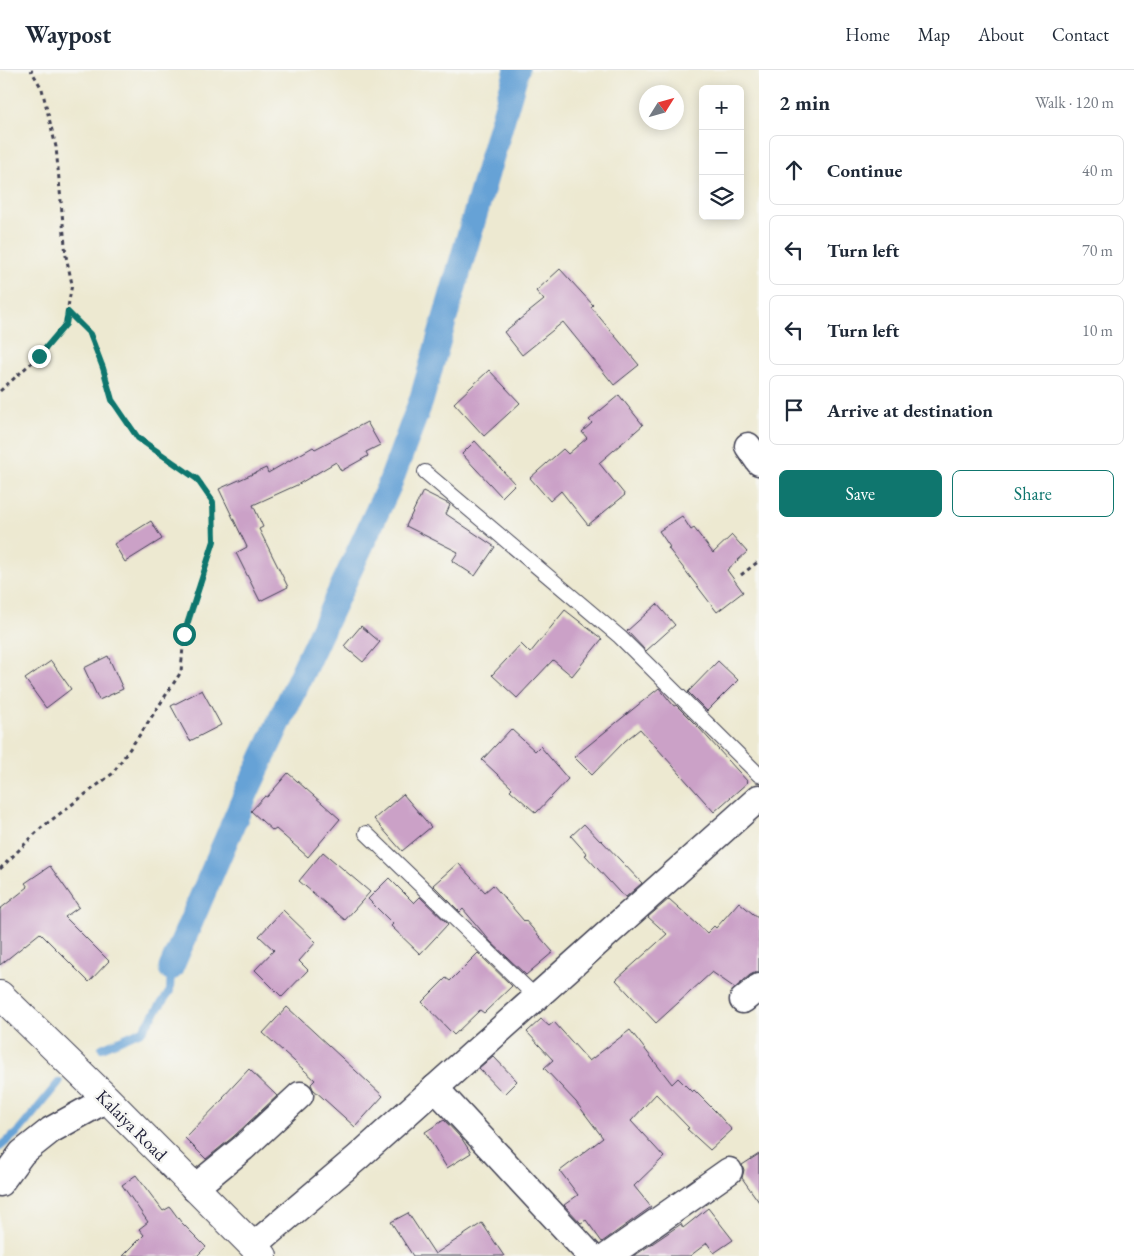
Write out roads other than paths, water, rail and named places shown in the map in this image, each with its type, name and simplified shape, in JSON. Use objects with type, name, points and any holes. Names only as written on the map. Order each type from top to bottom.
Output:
[{"type":"main road","name":"Kalaiya Road","points":[[0,995],[107,1099],[258,1251]]},
{"type":"street","points":[[258,1251],[358,1157],[759,798]]},
{"type":"street","points":[[435,1088],[591,1256]]},
{"type":"street","points":[[194,1188],[243,1148],[300,1095]]},
{"type":"street","points":[[0,1183],[22,1153],[50,1130],[107,1099]]},
{"type":"street","points":[[608,1256],[729,1171]]},
{"type":"lane","points":[[425,472],[620,637],[759,775]]},
{"type":"lane","points":[[366,834],[536,997]]},
{"type":"waterway","points":[[171,968],[248,789],[389,486],[421,401],[517,70]]},
{"type":"waterway","points":[[102,1048],[143,1030],[170,991],[171,968]]},
{"type":"waterway","points":[[0,1147],[19,1131],[59,1082]]}]
